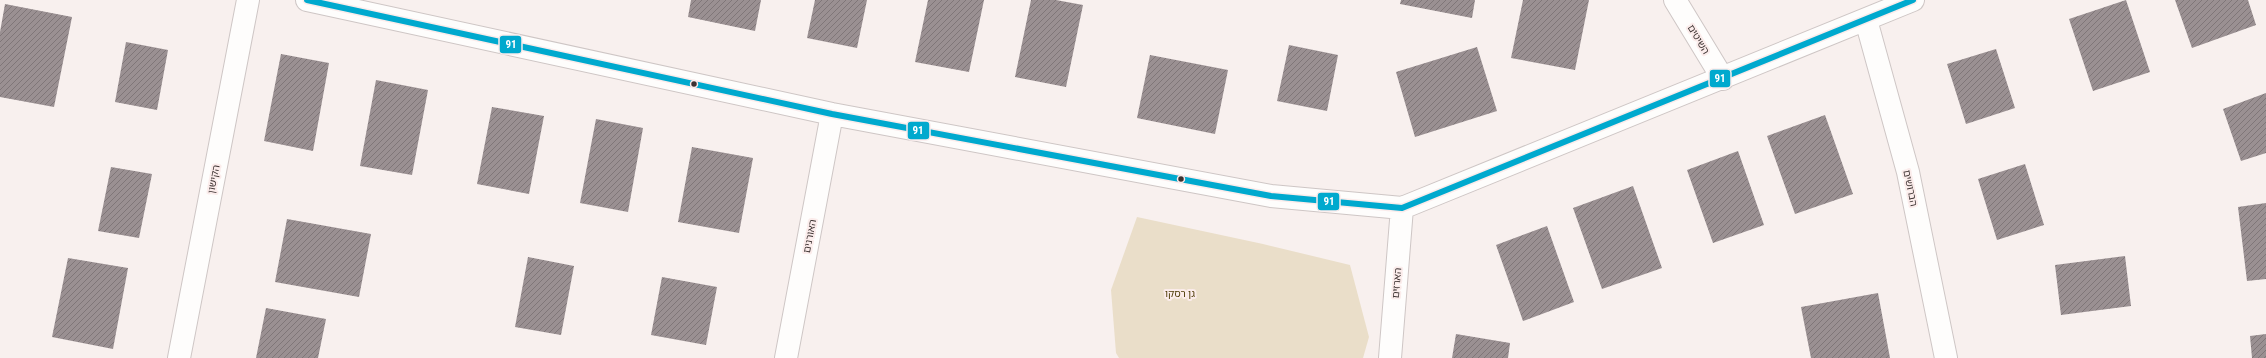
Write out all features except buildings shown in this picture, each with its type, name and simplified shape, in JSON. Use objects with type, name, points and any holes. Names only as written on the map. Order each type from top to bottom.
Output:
[{"type":"street","name":"הקישון","points":[[179,358],[248,0]]},
{"type":"street","points":[[307,0],[832,114],[1270,196],[1402,208],[1723,79],[1914,0]]},
{"type":"street","name":"השיטים","points":[[1675,0],[1723,79]]},
{"type":"street","name":"הברושים","points":[[1866,20],[1908,172],[1946,358]]},
{"type":"street","name":"האורנים","points":[[786,358],[832,114]]},
{"type":"street","name":"הארזים","points":[[1390,358],[1402,208]]},
{"type":"green space","name":"גן רסקו","points":[[1137,217],[1263,244],[1350,265],[1369,337],[1363,358],[1119,358],[1116,353],[1111,290]]},
{"type":"transit line","name":"91","points":[[307,0],[832,114],[1271,196],[1402,208],[1913,0]]}]
